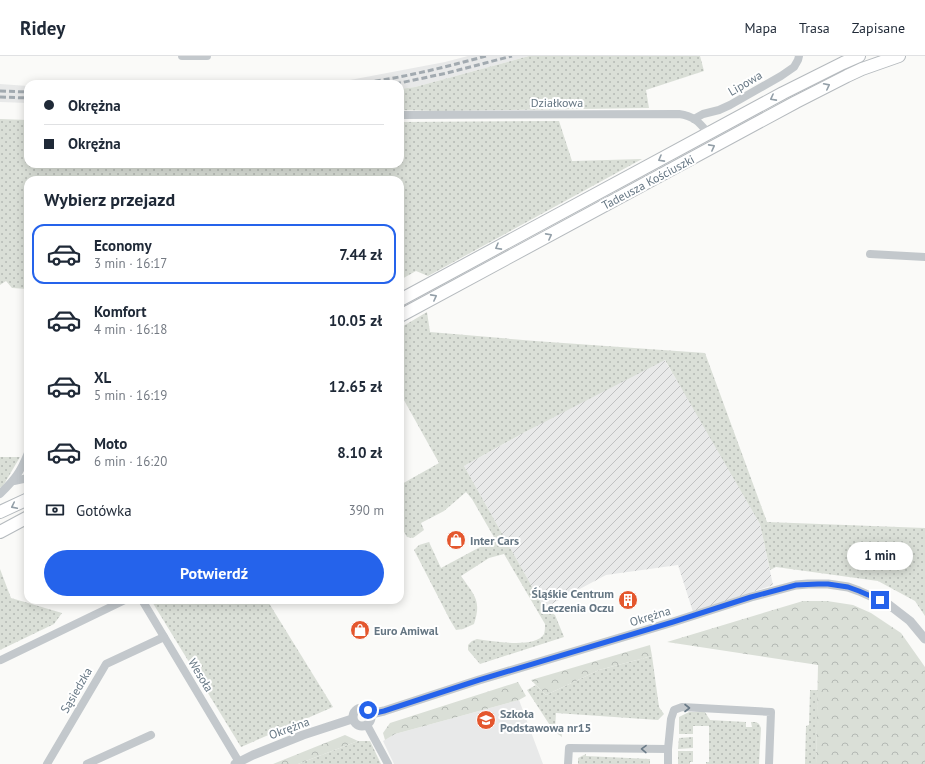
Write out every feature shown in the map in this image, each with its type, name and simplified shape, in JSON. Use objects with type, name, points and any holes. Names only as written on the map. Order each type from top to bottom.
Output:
[{"type":"main road","name":"Tadeusza Kościuszki","points":[[404,298],[783,93],[858,56]]},
{"type":"main road","name":"Tadeusza Kościuszki","points":[[404,314],[796,102],[857,71],[899,56]]},
{"type":"main road","points":[[0,512],[24,500]]},
{"type":"main road","points":[[0,532],[24,519]]},
{"type":"street","points":[[182,56],[207,56]]},
{"type":"street","name":"Lipowa","points":[[694,119],[703,114],[719,110],[730,105],[781,76],[794,67],[799,56]]},
{"type":"street","name":"Działkowa","points":[[404,116],[679,114],[687,115],[694,119],[708,133]]},
{"type":"street","points":[[870,254],[925,257]]},
{"type":"street","points":[[0,494],[14,481],[24,463]]},
{"type":"street","points":[[14,481],[24,479]]},
{"type":"street","name":"Okrężna","points":[[371,714],[751,597],[796,585],[828,584],[848,587],[859,591],[888,604],[910,621],[925,639]]},
{"type":"street","points":[[1,660],[117,604]]},
{"type":"street","name":"Wesoła","points":[[144,604],[237,763]]},
{"type":"street","name":"Sąsiedzka","points":[[47,764],[106,664],[164,637]]},
{"type":"street","points":[[364,707],[371,714],[371,720],[367,725],[362,726],[356,724],[352,719],[355,710],[359,708],[364,707]]},
{"type":"street","points":[[668,764],[671,718],[674,710],[682,707],[771,712],[769,764]]},
{"type":"street","name":"Okrężna","points":[[237,763],[253,754],[303,735],[352,719]]},
{"type":"street","points":[[367,725],[388,764]]},
{"type":"street","points":[[87,764],[151,734]]},
{"type":"street","points":[[568,764],[569,748],[668,749]]},
{"type":"shaded area","points":[[468,56],[529,56],[415,87],[404,88],[404,80],[350,80],[445,62]]},
{"type":"shaded area","points":[[0,84],[24,86],[24,103],[0,102]]},
{"type":"shaded area","points":[[662,356],[760,524],[773,585],[693,612],[678,565],[606,575],[544,608],[464,466]]},
{"type":"shaded area","name":"Szkoła Podstawowa nr15","points":[[519,700],[543,764],[394,764],[383,741],[395,734]]},
{"type":"green space","points":[[529,56],[700,56],[704,71],[646,90],[649,108],[404,110],[404,88],[415,87]]},
{"type":"green space","points":[[0,119],[24,120],[24,168],[404,168],[404,122],[559,121],[572,161],[642,159],[428,276],[416,271],[404,278],[404,176],[24,176],[24,289],[12,288],[6,281],[0,285]]},
{"type":"green space","points":[[427,312],[430,332],[705,353],[767,522],[925,528],[925,616],[915,601],[878,581],[776,567],[770,570],[760,524],[665,360],[525,432],[464,466],[544,608],[555,615],[564,637],[480,664],[468,650],[468,645],[472,641],[477,639],[523,643],[532,641],[539,639],[544,634],[545,624],[504,554],[489,558],[461,576],[473,593],[477,603],[474,624],[463,629],[456,630],[450,620],[414,550],[419,545],[429,542],[441,568],[495,539],[472,499],[466,492],[444,511],[421,523],[424,530],[413,538],[407,537],[404,532],[404,483],[439,463],[404,400],[404,326]]},
{"type":"green space","points":[[0,457],[20,457],[3,486],[0,488]]},
{"type":"green space","points":[[0,569],[11,598],[24,602],[24,604],[31,604],[62,613],[54,624],[0,650]]},
{"type":"green space","points":[[803,601],[827,601],[853,605],[871,613],[901,633],[925,667],[925,764],[816,764],[818,665],[667,642]]},
{"type":"green space","points":[[153,604],[269,604],[333,707],[241,747]]},
{"type":"green space","points":[[650,645],[652,656],[599,670],[546,695],[531,680]]},
{"type":"green space","points":[[652,656],[659,707],[664,714],[658,720],[556,713],[555,729],[561,730],[562,737],[553,730],[527,690],[536,685],[546,695],[599,670]]},
{"type":"green space","points":[[518,682],[526,696],[519,700],[395,734],[385,740],[383,733],[390,723]]},
{"type":"green space","points":[[810,690],[818,690],[816,764],[805,764],[806,726],[809,725]]},
{"type":"green space","points":[[689,712],[705,712],[710,720],[746,722],[746,727],[752,727],[751,722],[756,722],[759,724],[761,728],[759,764],[706,764],[706,762],[709,762],[709,726],[693,726],[693,734],[679,734],[679,717]]},
{"type":"green space","points":[[345,735],[358,741],[298,764],[273,764]]},
{"type":"green space","points":[[693,737],[693,748],[678,749],[679,738]]},
{"type":"green space","points":[[358,741],[370,741],[381,764],[298,764]]},
{"type":"green space","points":[[678,751],[693,751],[693,762],[690,762],[690,764],[678,764]]},
{"type":"green space","points":[[586,754],[586,756],[650,759],[650,764],[578,764],[578,758]]},
{"type":"railway","points":[[383,80],[454,65],[486,56]]},
{"type":"railway","points":[[404,82],[447,73],[512,56]]},
{"type":"railway","points":[[0,91],[24,92]]},
{"type":"railway","points":[[0,97],[24,98]]},
{"type":"place","name":"Inter Cars","points":[[456,540]]},
{"type":"place","name":"Śląśkie Centrum Leczenia Oczu","points":[[628,600]]},
{"type":"place","name":"Euro Amiwal","points":[[360,630]]},
{"type":"place","name":"Szkoła Podstawowa nr15","points":[[486,720]]},
{"type":"route","points":[[368,710],[371,714],[384,711],[479,680],[781,588],[796,585],[828,584],[848,587],[880,600]]}]
